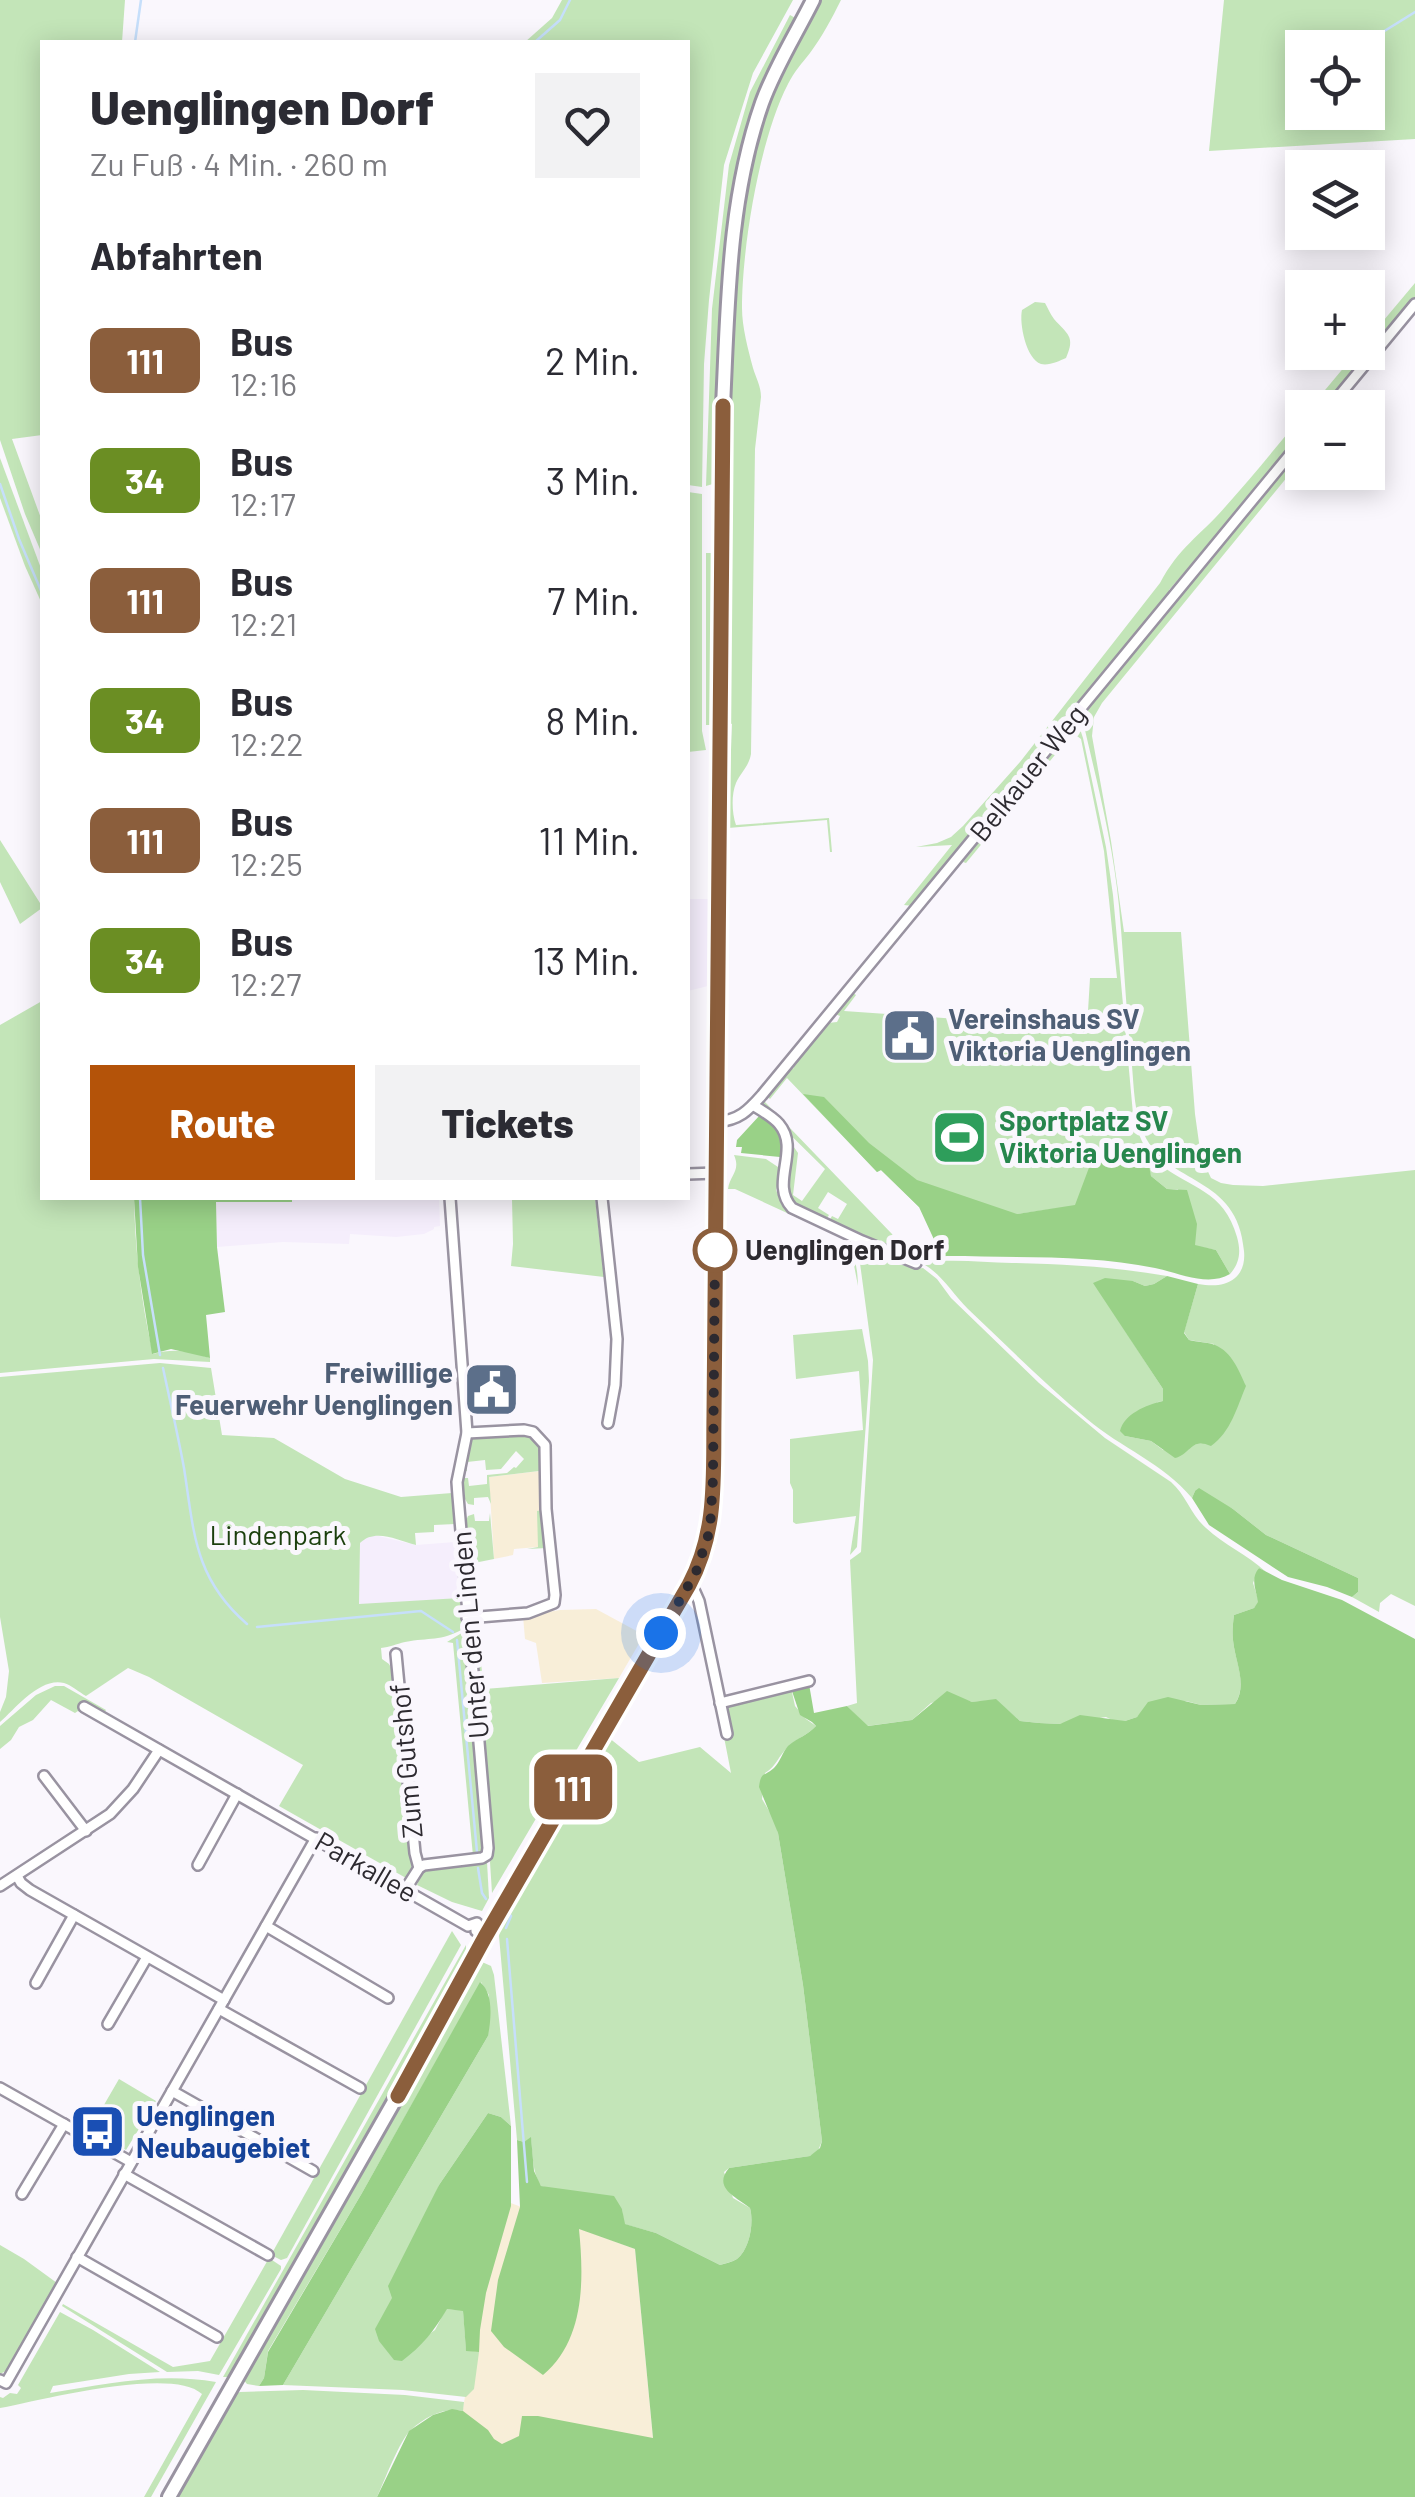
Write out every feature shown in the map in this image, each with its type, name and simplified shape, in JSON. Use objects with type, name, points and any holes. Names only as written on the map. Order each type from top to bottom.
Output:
[{"type":"main road","points":[[169,2497],[689,1585],[704,1552],[711,1519],[723,406],[729,274],[746,154],[778,66],[814,0]]},
{"type":"street","points":[[1345,390],[1415,304]]},
{"type":"street","name":"Belkauer Weg","points":[[717,1122],[743,1115],[753,1105],[1285,461]]},
{"type":"street","points":[[753,1105],[786,1134],[788,1150],[782,1189],[784,1200],[792,1208],[916,1262]]},
{"type":"street","points":[[690,1174],[716,1174]]},
{"type":"street","name":"Unter den Linden","points":[[450,1200],[467,1434],[457,1482],[488,1848],[488,1855],[470,1859]]},
{"type":"street","points":[[602,1200],[617,1339],[608,1423]]},
{"type":"street","points":[[467,1434],[524,1430],[532,1432],[544,1445],[555,1595],[554,1603],[541,1609],[467,1618]]},
{"type":"street","points":[[689,1585],[699,1601],[727,1734]]},
{"type":"street","name":"Zum Gutshof","points":[[396,1654],[419,1868]]},
{"type":"street","points":[[720,1703],[810,1681]]},
{"type":"street","name":"Parkallee","points":[[84,1707],[468,1926],[477,1922],[476,1932],[485,1937]]},
{"type":"street","points":[[0,1886],[110,1814],[133,1789],[159,1750]]},
{"type":"street","points":[[44,1776],[86,1831]]},
{"type":"street","points":[[198,1864],[237,1794]]},
{"type":"street","points":[[0,2380],[6,2383],[316,1838]]},
{"type":"street","name":"Zum Gutshof","points":[[405,1890],[419,1868],[470,1859]]},
{"type":"street","points":[[17,1876],[30,1890],[360,2088]]},
{"type":"street","points":[[36,1984],[74,1915]]},
{"type":"street","points":[[266,1926],[388,1998]]},
{"type":"street","points":[[108,2024],[147,1957]]},
{"type":"street","points":[[0,2088],[131,2162]]},
{"type":"street","points":[[172,2091],[313,2171]]},
{"type":"street","points":[[22,2194],[64,2124]]},
{"type":"street","points":[[124,2174],[268,2254]]},
{"type":"street","points":[[77,2257],[217,2337]]},
{"type":"shaded area","points":[[690,899],[709,899],[708,986],[690,990]]},
{"type":"shaded area","points":[[439,1200],[440,1226],[424,1234],[396,1237],[350,1234],[349,1244],[283,1242],[217,1247],[216,1202]]},
{"type":"shaded area","points":[[540,1471],[543,1511],[538,1547],[514,1549],[513,1555],[494,1559],[489,1477]]},
{"type":"shaded area","points":[[370,1534],[416,1545],[455,1542],[460,1598],[358,1605],[360,1543]]},
{"type":"shaded area","points":[[596,1609],[644,1635],[619,1678],[542,1683],[536,1643],[525,1639],[523,1616]]},
{"type":"shaded area","points":[[508,2202],[635,2249],[658,2491],[455,2457],[482,2294]]},
{"type":"green space","points":[[0,0],[125,0],[122,40],[40,40],[40,435],[12,439],[40,516],[40,549],[0,440]]},
{"type":"green space","points":[[562,0],[793,0],[753,73],[724,165],[704,364],[702,487],[690,485],[690,40],[527,40],[552,18]]},
{"type":"green space","points":[[820,0],[841,0],[790,80],[778,107],[761,162],[745,254],[743,323],[761,397],[755,449],[751,754],[736,783],[733,804],[736,825],[829,818],[832,852],[827,820],[728,828],[732,724],[727,679],[727,504],[738,251],[746,190],[760,131],[779,81]]},
{"type":"green space","points":[[1224,0],[1415,0],[1415,139],[1209,151]]},
{"type":"green space","points":[[790,15],[797,19],[747,140],[716,483],[706,486],[712,309],[729,165],[750,92]]},
{"type":"green space","points":[[1415,283],[1415,301],[1385,337],[1385,319]]},
{"type":"green space","points":[[1035,302],[1045,303],[1069,336],[1066,358],[1041,364],[1031,355],[1021,316],[1022,310]]},
{"type":"green space","points":[[1342,370],[1357,370],[1336,390],[1325,390]]},
{"type":"green space","points":[[1285,436],[1285,457],[1202,557],[1169,590],[1169,598],[913,906],[904,905],[952,845],[916,847],[951,837],[963,826],[1020,762],[1175,560]]},
{"type":"green space","points":[[0,458],[40,566],[40,600],[25,566],[0,498]]},
{"type":"green space","points":[[1285,465],[1285,480],[1102,703],[1094,717],[1092,736],[1111,841],[1124,932],[1181,932],[1195,1114],[1201,1157],[1211,1178],[1233,1185],[1263,1186],[1415,1170],[1415,1606],[1391,1594],[1380,1603],[1379,1612],[1352,1597],[1358,1592],[1358,1578],[1266,1535],[1233,1509],[1195,1491],[1192,1498],[1168,1475],[1072,1406],[925,1265],[948,1261],[1051,1264],[1167,1276],[1145,1286],[1133,1281],[1094,1283],[1163,1389],[1163,1401],[1125,1436],[1151,1441],[1163,1450],[1208,1444],[1214,1344],[1189,1340],[1184,1332],[1198,1284],[1231,1281],[1243,1266],[1244,1251],[1239,1226],[1229,1208],[1216,1194],[1155,1151],[1141,1126],[1134,1092],[1116,882],[1083,711]]},
{"type":"green space","points":[[690,492],[702,494],[702,731],[706,750],[690,752]]},
{"type":"green space","points":[[706,553],[717,557],[712,725],[706,725]]},
{"type":"green space","points":[[1076,729],[1083,738],[1106,847],[1133,1114],[1153,1158],[1224,1209],[1239,1247],[1238,1261],[1230,1274],[1216,1250],[1195,1246],[1178,1189],[1167,1189],[1151,1176],[1147,1165],[1075,1206],[1017,1214],[919,1207],[881,1170],[877,1172],[787,1078],[770,1099],[767,1096],[828,1023],[837,1022],[840,1016],[835,1014],[853,993],[856,995],[844,1011],[1087,1028],[1090,978],[1117,978],[1104,851],[1081,739],[1073,733],[963,862],[1067,732]]},
{"type":"green space","points":[[0,840],[40,903],[40,909],[20,924],[0,882]]},
{"type":"green space","points":[[40,1002],[40,1200],[134,1200],[139,1276],[153,1354],[182,1351],[210,1358],[210,1362],[154,1359],[0,1373],[0,1025]]},
{"type":"green space","points":[[803,1094],[824,1097],[869,1143],[917,1180],[1017,1214],[1075,1205],[1096,1149],[1146,1151],[1151,1176],[1167,1189],[1187,1190],[1197,1224],[1195,1245],[1216,1250],[1230,1274],[1203,1279],[1130,1264],[1078,1259],[925,1258],[920,1249],[937,1246],[919,1207],[881,1170],[877,1172]]},
{"type":"green space","points":[[764,1101],[892,1234],[899,1248],[913,1250],[912,1255],[828,1223],[832,1216],[838,1219],[847,1204],[828,1192],[818,1208],[829,1215],[825,1221],[786,1199],[789,1140],[798,1153],[793,1195],[802,1201],[825,1169],[761,1106]]},
{"type":"green space","points":[[760,1115],[778,1132],[783,1155],[780,1157],[741,1153],[742,1147],[736,1147],[737,1140]]},
{"type":"green space","points":[[734,1155],[766,1159],[781,1169],[776,1190],[782,1205],[836,1231],[846,1240],[728,1189],[736,1169]]},
{"type":"green space","points":[[134,1200],[292,1200],[216,1202],[225,1312],[206,1315],[210,1358],[171,1349],[152,1354],[138,1267]]},
{"type":"green space","points":[[512,1200],[595,1200],[604,1277],[511,1266]]},
{"type":"green space","points":[[846,1240],[856,1264],[858,1286],[853,1260]]},
{"type":"green space","points":[[857,1241],[898,1263],[923,1268],[937,1279],[951,1298],[1039,1383],[1105,1438],[1171,1482],[1206,1528],[1266,1572],[1259,1568],[1253,1583],[1259,1602],[1254,1608],[1234,1615],[1233,1640],[1241,1680],[1235,1704],[1201,1705],[1186,1701],[1142,1712],[1125,1721],[1106,1717],[1060,1724],[1020,1721],[996,1700],[972,1702],[956,1697],[931,1703],[912,1720],[867,1726],[847,1706],[857,1703],[850,1560],[861,1552],[873,1360]]},
{"type":"green space","points":[[1167,1276],[1198,1284],[1184,1333],[1189,1340],[1212,1344],[1226,1352],[1246,1386],[1224,1434],[1211,1446],[1195,1445],[1175,1458],[1151,1441],[1125,1436],[1120,1431],[1131,1415],[1163,1401],[1163,1389],[1093,1283],[1105,1278],[1145,1286]]},
{"type":"green space","points":[[862,1329],[869,1381],[857,1547],[850,1555],[856,1516],[793,1522],[790,1439],[863,1430],[859,1371],[796,1379],[793,1335]]},
{"type":"green space","name":"Lindenpark","points":[[160,1363],[211,1368],[222,1435],[274,1438],[345,1479],[401,1497],[452,1493],[455,1524],[434,1525],[434,1532],[415,1533],[416,1545],[379,1536],[360,1543],[359,1604],[460,1598],[463,1629],[441,1638],[381,1648],[382,1659],[396,1677],[412,1860],[410,1877],[279,1806],[303,1765],[128,1668],[86,1696],[64,1683],[46,1685],[0,1722],[9,1671],[0,1617],[0,1377]]},
{"type":"green space","points":[[530,1434],[540,1447],[547,1548],[527,1549],[538,1547],[537,1511],[543,1510],[539,1471],[489,1477],[491,1504],[488,1497],[474,1498],[474,1505],[468,1504],[462,1494],[464,1478],[468,1478],[469,1486],[487,1484],[487,1475],[507,1473],[524,1459],[516,1451],[501,1469],[486,1470],[485,1460],[467,1462],[465,1471],[471,1440],[477,1436]]},
{"type":"green space","points":[[1199,1488],[1266,1535],[1358,1578],[1358,1592],[1352,1597],[1288,1577],[1209,1525],[1192,1498]]},
{"type":"green space","points":[[490,1513],[494,1559],[469,1564],[473,1615],[465,1523],[474,1514],[475,1521],[489,1521]]},
{"type":"green space","points":[[1259,1568],[1342,1600],[1415,1639],[1415,2497],[377,2497],[409,2431],[433,2415],[452,2409],[463,2411],[502,2444],[519,2436],[522,2416],[653,2438],[635,2249],[579,2229],[579,2308],[567,2345],[543,2375],[504,2347],[491,2331],[498,2280],[520,2207],[517,2140],[524,2142],[531,2137],[534,2171],[541,2186],[614,2196],[625,2224],[656,2233],[720,2265],[741,2255],[751,2228],[750,2208],[725,2187],[724,2175],[729,2168],[810,2156],[820,2148],[803,1985],[778,1833],[759,1787],[762,1776],[776,1766],[788,1746],[816,1726],[800,1715],[791,1688],[809,1684],[814,1713],[847,1706],[868,1726],[912,1720],[947,1691],[972,1702],[996,1699],[1020,1721],[1060,1724],[1080,1715],[1125,1721],[1137,1717],[1148,1702],[1168,1697],[1201,1705],[1235,1704],[1241,1681],[1233,1640],[1234,1615],[1254,1608],[1258,1602],[1254,1580]]},
{"type":"green space","points":[[465,1631],[485,1846],[482,1853],[473,1856],[453,1643],[447,1642]]},
{"type":"green space","points":[[478,1637],[484,1689],[619,1678],[492,1893],[472,1638]]},
{"type":"green space","points":[[64,1686],[106,1710],[104,1713],[83,1702],[80,1709],[85,1715],[51,1700],[0,1749],[0,1726],[36,1695]]},
{"type":"green space","points":[[791,1688],[795,1706],[816,1726],[788,1747],[765,1773],[762,1799],[778,1833],[803,1985],[822,2141],[817,2153],[810,2156],[729,2168],[724,2172],[733,2198],[750,2208],[751,2220],[748,2242],[741,2255],[720,2265],[656,2233],[624,2224],[622,2209],[541,2186],[534,2169],[531,2139],[517,2140],[499,1936],[501,1925],[608,1737],[639,1762],[700,1747],[731,1773],[724,1737],[731,1734],[724,1705]]},
{"type":"green space","points":[[487,1862],[489,1898],[482,1911],[417,1885],[421,1873],[428,1868]]},
{"type":"green space","points":[[452,1931],[461,1945],[287,2258],[281,2260],[271,2255]]},
{"type":"green space","points":[[466,1945],[466,1955],[400,2081],[232,2377],[223,2377]]},
{"type":"green space","points":[[482,1962],[491,1966],[494,1975],[511,2126],[488,2113],[439,2185],[393,2298],[387,2350],[394,2359],[435,2330],[446,2309],[463,2310],[466,2350],[479,2352],[474,2389],[466,2397],[283,2385],[488,2036],[489,1995],[481,1982],[268,2351],[264,2378],[259,2386],[247,2384],[242,2378]]},
{"type":"green space","points":[[480,1982],[489,2000],[488,2036],[283,2385],[259,2386],[268,2352]]},
{"type":"green space","points":[[119,2079],[156,2101],[126,2150],[96,2128],[90,2129]]},
{"type":"green space","points":[[488,2113],[511,2126],[511,2206],[486,2293],[479,2352],[466,2351],[463,2311],[447,2309],[416,2350],[402,2361],[394,2360],[375,2329],[392,2298],[388,2286],[439,2185]]},
{"type":"green space","points":[[0,2245],[57,2283],[8,2370],[0,2374]]},
{"type":"green space","points":[[269,2258],[281,2269],[219,2375],[167,2372],[62,2306],[173,2367],[210,2361]]},
{"type":"green space","points":[[60,2312],[160,2372],[53,2386],[50,2393],[153,2379],[216,2382],[151,2497],[144,2497],[202,2394],[187,2386],[136,2384],[0,2408],[0,2397],[17,2394],[21,2388],[18,2385]]},
{"type":"green space","points":[[303,2390],[464,2402],[463,2411],[435,2414],[411,2430],[377,2497],[176,2497],[235,2394]]},
{"type":"waterway","points":[[135,40],[141,0]]},
{"type":"waterway","points":[[537,40],[560,20],[570,0]]},
{"type":"waterway","points":[[1385,31],[1415,12]]},
{"type":"waterway","points":[[0,484],[40,588]]},
{"type":"waterway","points":[[140,1200],[143,1255],[160,1355]]},
{"type":"waterway","points":[[163,1368],[199,1553],[216,1589],[247,1624]]},
{"type":"waterway","points":[[257,1627],[421,1611],[453,1632]]},
{"type":"waterway","points":[[457,1640],[477,1852]]},
{"type":"waterway","points":[[478,1868],[486,1899]]},
{"type":"waterway","points":[[506,1928],[509,1914]]},
{"type":"waterway","points":[[507,1939],[527,2182]]},
{"type":"bus line","name":"111","points":[[398,2096],[485,1937],[689,1585],[710,1530],[723,406]]},
{"type":"place","name":"Vereinshaus SV Viktoria Uenglingen","points":[[909,1035]]},
{"type":"place","name":"Sportplatz SV Viktoria Uenglingen","points":[[960,1137]]},
{"type":"place","name":"Uenglingen Dorf","points":[[715,1250]]},
{"type":"place","name":"Freiwillige Feuerwehr Uenglingen","points":[[492,1389]]},
{"type":"place","name":"Uenglingen Neubaugebiet","points":[[97,2132]]},
{"type":"route","points":[[661,1633],[696,1572],[710,1530],[715,1250]]}]
